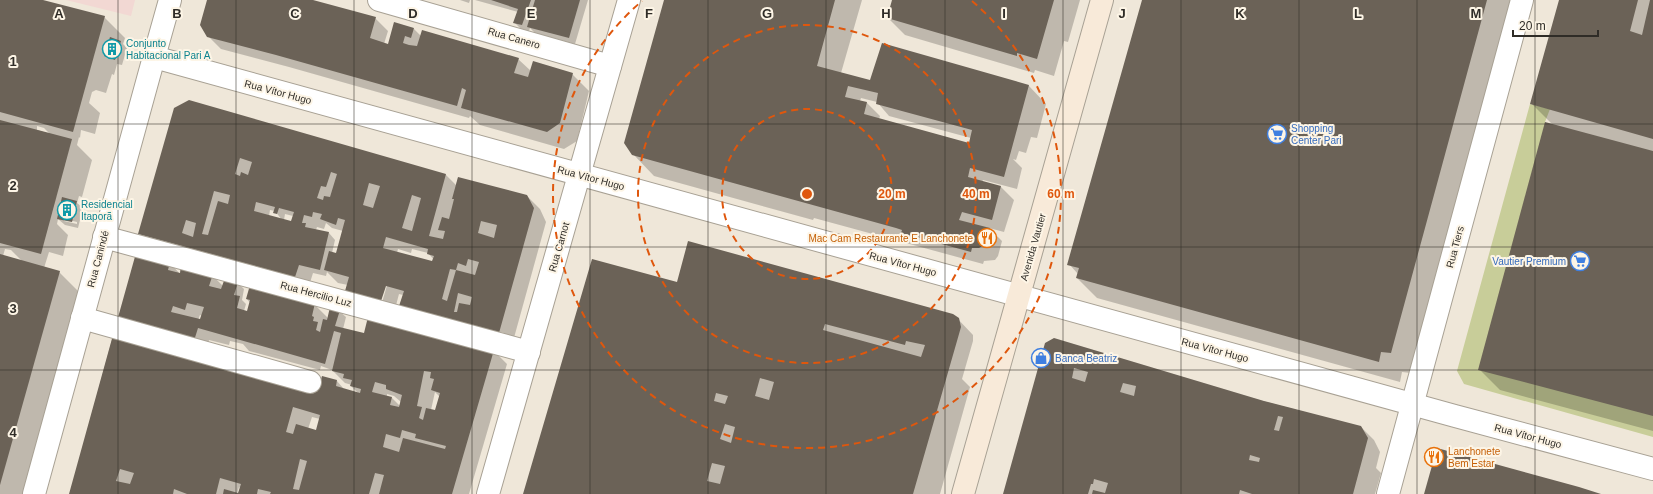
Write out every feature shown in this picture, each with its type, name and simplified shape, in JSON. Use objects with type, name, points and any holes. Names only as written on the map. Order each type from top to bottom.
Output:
[{"type":"main road","name":"Avenida Vautier","points":[[963,494],[1102,0]]},
{"type":"street","name":"Rua Canindé","points":[[34,494],[170,0]]},
{"type":"street","name":"Rua Canero","points":[[379,0],[418,5],[610,66]]},
{"type":"street","name":"Rua Carnot","points":[[488,494],[629,0]]},
{"type":"street","name":"Rua Tiers","points":[[1388,494],[1522,0]]},
{"type":"street","name":"Rua Vítor Hugo","points":[[154,57],[1019,296],[1653,469]]},
{"type":"street","name":"Rua Hercilio Luz","points":[[104,237],[528,352]]},
{"type":"street","points":[[82,318],[310,382]]},
{"type":"shaded area","points":[[66,0],[135,0],[131,16]]},
{"type":"green space","name":"Vautier Premium","points":[[1530,104],[1550,109],[1545,122],[1653,416],[1653,437],[1464,384],[1457,371]]},
{"type":"building","points":[[0,0],[43,0],[105,16],[73,132],[0,112]]},
{"type":"building","points":[[207,0],[313,0],[376,17],[370,38],[388,44],[394,22],[414,28],[411,38],[405,36],[403,43],[409,45],[417,46],[422,30],[519,58],[514,73],[528,77],[533,61],[573,73],[560,123],[547,132],[461,108],[466,90],[462,88],[457,106],[207,37],[200,25]]},
{"type":"building","points":[[491,0],[531,0],[522,25],[513,23],[518,9]]},
{"type":"building","points":[[535,0],[580,0],[569,38],[527,27]]},
{"type":"building","points":[[664,0],[835,0],[817,66],[870,80],[882,43],[1029,85],[1004,177],[970,168],[968,177],[1001,186],[992,220],[962,212],[959,220],[990,228],[984,245],[979,248],[972,248],[971,252],[901,233],[902,230],[896,228],[632,155],[624,143]],"holes":[[[848,86],[878,93],[876,104],[972,130],[969,143],[864,114],[867,102],[845,97]]]},
{"type":"building","points":[[892,0],[1054,0],[1037,59],[1017,53],[1017,56],[887,18]]},
{"type":"building","name":"Shopping Center Pari","points":[[1142,0],[1487,0],[1391,353],[1381,352],[1379,362],[1076,278],[1079,268],[1067,265]]},
{"type":"building","points":[[1559,0],[1638,0],[1630,31],[1642,35],[1650,0],[1653,0],[1653,139],[1530,104]]},
{"type":"building","name":"Conjunto Habitacional Pari A","points":[[110,37],[121,41],[115,60],[104,56]]},
{"type":"building","points":[[189,100],[446,174],[429,236],[443,239],[445,231],[438,230],[442,217],[449,219],[454,199],[452,199],[458,177],[527,195],[534,208],[499,333],[399,306],[404,291],[386,286],[381,301],[345,291],[349,277],[324,270],[329,251],[336,253],[345,220],[338,218],[336,225],[320,219],[322,214],[313,212],[312,217],[304,215],[302,223],[306,223],[305,227],[329,232],[320,270],[299,265],[295,277],[138,234],[174,108]],"holes":[[[240,158],[252,162],[248,175],[241,172],[240,176],[235,174]],[[331,172],[337,174],[330,197],[324,196],[323,200],[317,198],[321,186],[326,187]],[[369,183],[380,186],[373,208],[363,205]],[[214,191],[230,195],[228,204],[218,201],[208,235],[202,234]],[[412,195],[421,198],[412,231],[402,228]],[[256,202],[275,207],[273,213],[277,214],[279,208],[294,212],[291,221],[254,211]],[[186,220],[196,223],[193,237],[182,233]],[[481,221],[497,225],[494,238],[478,233]],[[386,237],[428,249],[427,254],[434,256],[432,261],[383,248]],[[468,259],[479,262],[475,275],[456,270],[458,263],[466,266]],[[450,269],[456,270],[447,301],[442,299]],[[458,293],[472,297],[470,305],[459,303],[457,312],[454,312]]]},
{"type":"building","points":[[0,120],[72,139],[41,254],[0,243]]},
{"type":"building","name":"Vautier Premium","points":[[1545,122],[1653,151],[1653,416],[1478,370]]},
{"type":"building","name":"Residencial Itaporã","points":[[62,197],[77,201],[72,222],[57,219]]},
{"type":"building","points":[[688,241],[953,314],[959,318],[961,327],[913,494],[523,494],[592,259],[677,282]],"holes":[[[825,324],[905,345],[906,341],[925,345],[921,357],[823,330]],[[760,378],[774,382],[769,400],[755,396]],[[716,393],[728,396],[725,404],[714,401]],[[725,424],[735,427],[731,443],[720,439]],[[712,463],[725,466],[720,484],[707,481]]]},
{"type":"building","points":[[136,253],[170,262],[168,270],[180,273],[181,265],[213,274],[209,286],[221,289],[225,278],[238,282],[234,295],[240,296],[237,308],[247,311],[250,300],[246,299],[250,285],[315,303],[312,316],[314,317],[313,321],[318,322],[316,330],[320,332],[323,319],[327,320],[330,307],[340,310],[335,326],[364,333],[368,317],[494,350],[452,494],[379,494],[384,475],[375,473],[369,494],[270,494],[271,492],[258,489],[257,494],[223,494],[224,489],[238,493],[241,484],[220,478],[216,494],[187,494],[174,489],[173,494],[69,494],[113,335],[317,392],[322,376],[337,380],[336,386],[360,393],[361,389],[350,386],[352,380],[343,378],[344,374],[332,371],[341,333],[334,331],[325,364],[198,328],[193,344],[117,321]],"holes":[[[187,303],[204,307],[200,319],[171,312],[173,306],[185,310]],[[424,371],[431,372],[430,378],[434,379],[431,390],[440,393],[435,410],[426,408],[423,420],[419,418],[422,407],[417,406]],[[375,382],[386,385],[386,389],[402,395],[399,407],[390,405],[392,397],[372,392]],[[293,407],[320,415],[316,430],[296,424],[293,434],[286,432]],[[402,430],[416,434],[415,438],[446,446],[445,449],[403,438],[399,452],[383,447],[386,434],[400,438]],[[300,459],[307,461],[299,490],[293,489]],[[120,469],[134,473],[130,484],[116,481]]]},
{"type":"building","points":[[0,254],[60,271],[0,485]]},
{"type":"building","points":[[1054,338],[1264,401],[1361,426],[1368,438],[1353,494],[1252,494],[1240,490],[1239,494],[1092,494],[1093,490],[1105,493],[1108,483],[1094,479],[1088,494],[1003,494],[1045,343]],"holes":[[[1074,368],[1088,372],[1085,382],[1072,378]],[[1123,383],[1136,386],[1134,396],[1120,392]],[[1278,416],[1283,417],[1279,431],[1274,430]],[[1250,455],[1260,458],[1259,462],[1249,460]]]},
{"type":"building","points":[[1437,448],[1579,487],[1601,494],[1424,494]]},
{"type":"place","name":"Conjunto Habitacional Pari A","points":[[112,49]]},
{"type":"place","name":"Shopping Center Pari","points":[[1277,134]]},
{"type":"place","name":"Residencial Itaporã","points":[[67,210]]},
{"type":"place","name":"Mac Cam Restaurante E Lanchonete","points":[[987,238]]},
{"type":"place","name":"Vautier Premium","points":[[1580,261]]},
{"type":"place","name":"Banca Beatriz","points":[[1041,358]]},
{"type":"place","name":"Lanchonete Bem Estar","points":[[1434,457]]}]
